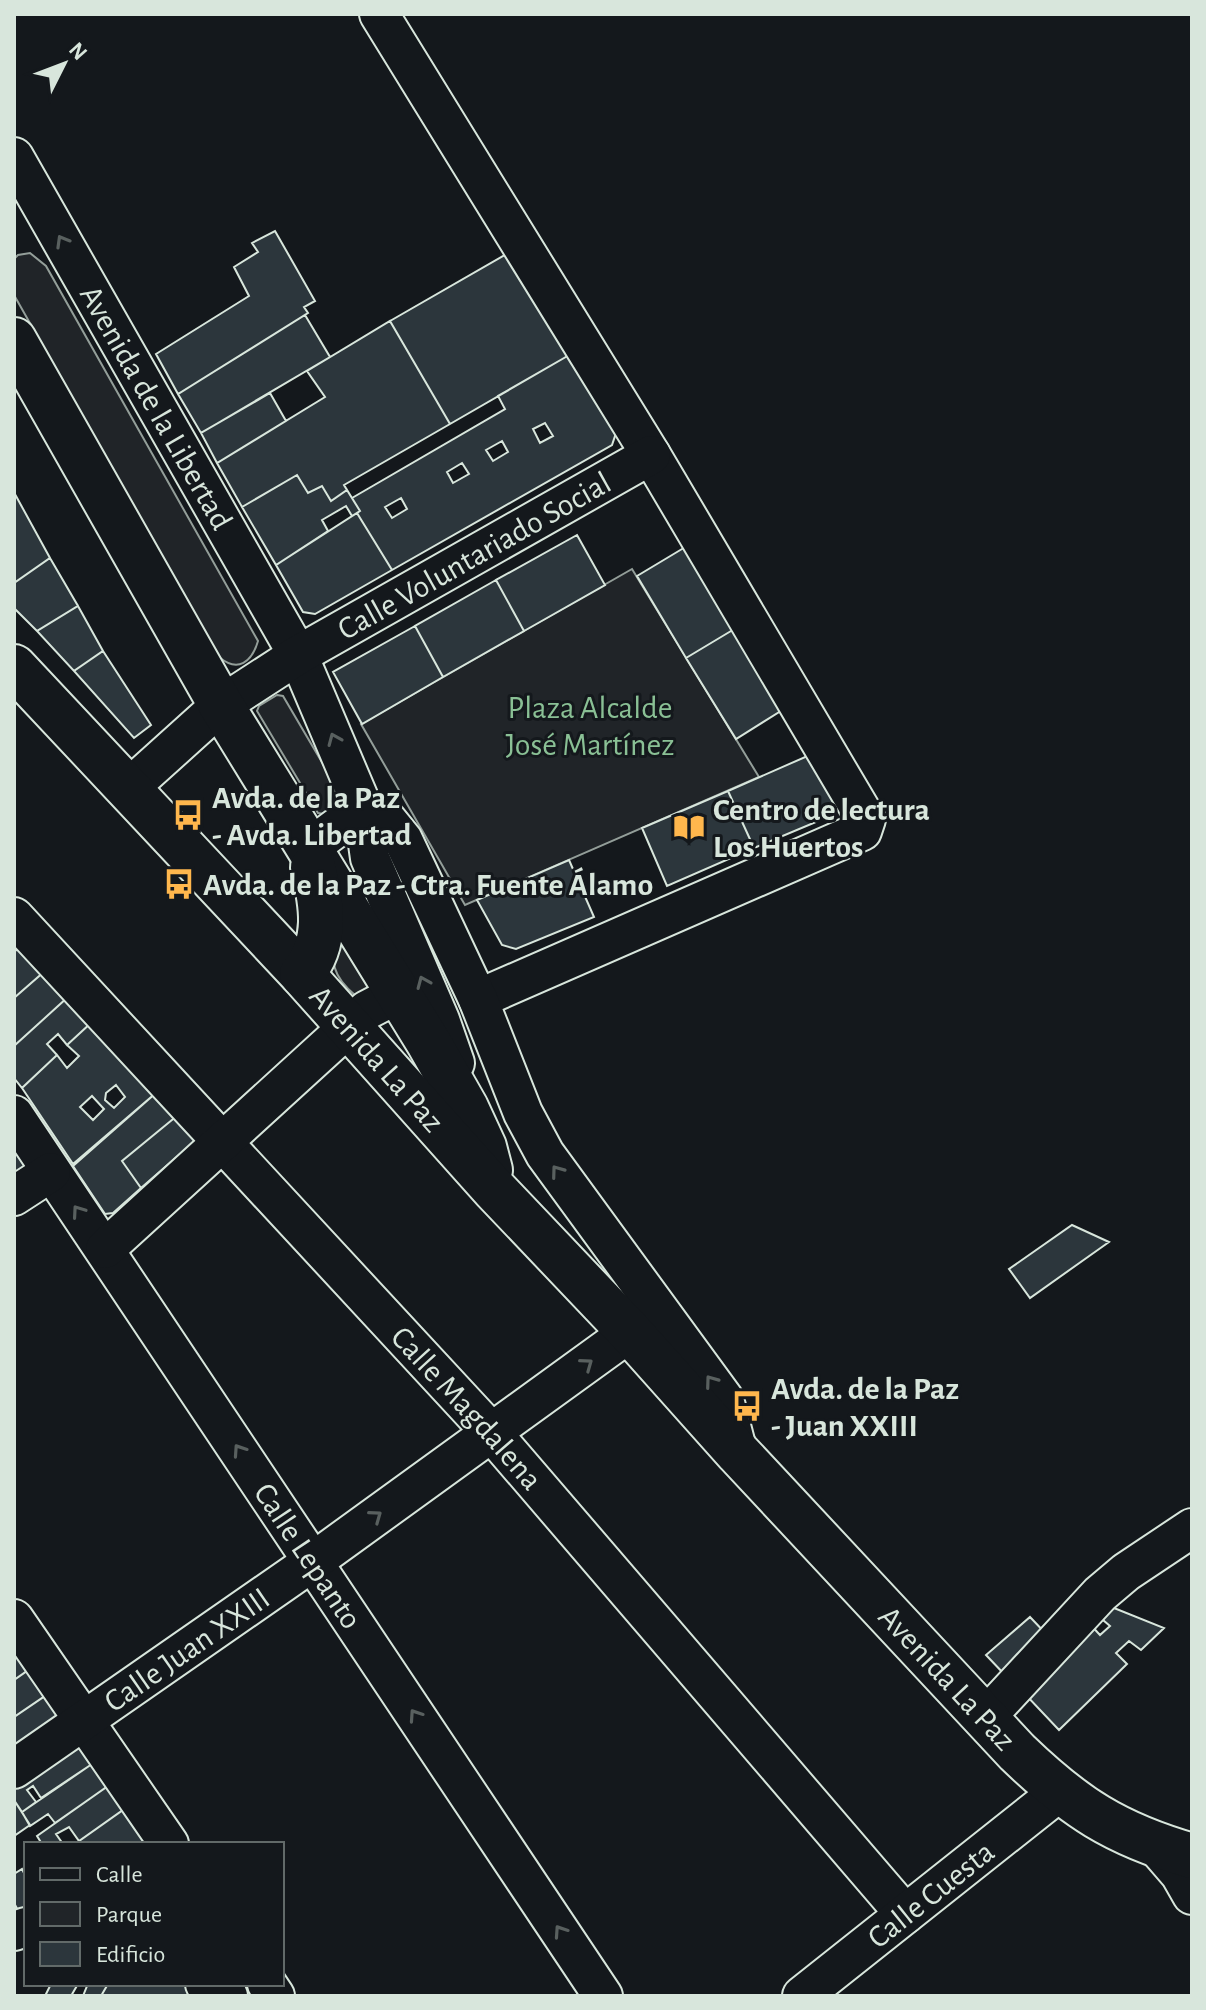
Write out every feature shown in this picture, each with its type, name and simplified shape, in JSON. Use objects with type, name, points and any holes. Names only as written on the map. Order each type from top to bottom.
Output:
[{"type":"main road","name":"Avenida de la Libertad","points":[[14,340],[221,705],[466,1108],[484,1147],[495,1190]]},
{"type":"main road","name":"Avenida La Paz","points":[[14,667],[302,974],[495,1190],[985,1718],[1059,1792],[1113,1828],[1173,1850]]},
{"type":"main road","name":"Avenida de la Libertad","points":[[302,974],[317,953],[321,913],[308,849]]},
{"type":"street","points":[[308,849],[363,808],[386,819],[403,840],[478,999],[862,831],[866,819],[651,455],[379,14]]},
{"type":"street","name":"Avenida de la Libertad","points":[[14,157],[298,655],[363,808],[370,858],[440,1020],[459,1075],[466,1108]]},
{"type":"street","name":"Calle Voluntariado Social","points":[[298,655],[651,455]]},
{"type":"street","points":[[129,788],[221,705],[298,655]]},
{"type":"street","name":"Calle Magdalena","points":[[14,917],[492,1433],[905,1914]]},
{"type":"street","points":[[105,1249],[377,1004],[401,997]]},
{"type":"street","name":"Avenida La Paz","points":[[478,999],[523,1113],[545,1154],[724,1399],[738,1453]]},
{"type":"street","name":"Calle Lepanto","points":[[14,1115],[603,1996]]},
{"type":"street","points":[[14,1196],[51,1172]]},
{"type":"street","name":"Calle Juan XXIII","points":[[14,1769],[313,1562],[630,1332]]},
{"type":"street","points":[[985,1718],[1100,1594],[1126,1572],[1192,1528]]},
{"type":"street","points":[[14,1619],[168,1842]]},
{"type":"street","name":"Calle Cuesta","points":[[802,1996],[1059,1792]]},
{"type":"street","points":[[1173,1850],[1180,1874],[1192,1895]]},
{"type":"street","points":[[209,1986],[228,1996]]},
{"type":"green space","points":[[30,253],[46,266],[258,641],[252,655],[243,663],[232,664],[219,657],[14,295],[14,259]]},
{"type":"green space","name":"Plaza Alcalde José Martínez","points":[[632,569],[759,777],[465,905],[361,724]]},
{"type":"green space","points":[[277,695],[283,696],[343,798],[340,804],[324,814],[318,813],[257,711],[259,706]]},
{"type":"green space","points":[[334,930],[374,985],[356,996],[341,981],[334,967]]},
{"type":"building","points":[[275,231],[315,301],[304,307],[308,313],[178,394],[156,354],[249,296],[234,267],[258,252],[252,243]]},
{"type":"building","points":[[510,252],[571,354],[450,424],[390,321]]},
{"type":"building","points":[[305,315],[330,357],[201,433],[178,394]]},
{"type":"building","points":[[390,321],[450,424],[344,485],[347,490],[331,501],[322,486],[308,493],[297,475],[242,507],[217,463],[325,397],[307,371]]},
{"type":"building","points":[[571,354],[617,430],[612,445],[392,570],[357,513],[360,511],[352,498],[505,409],[498,396]],"holes":[[[545,423],[553,436],[540,443],[533,429]],[[502,441],[508,452],[493,461],[486,450]],[[462,463],[469,474],[453,483],[447,472]],[[401,498],[407,509],[392,518],[385,507]]]},
{"type":"building","points":[[270,393],[286,421],[217,463],[201,433]]},
{"type":"building","points":[[297,475],[308,493],[322,486],[331,501],[347,490],[360,511],[352,516],[346,506],[322,520],[328,531],[276,565],[242,507]]},
{"type":"building","points":[[16,496],[50,558],[14,583],[14,498]]},
{"type":"building","points":[[357,513],[392,570],[315,614],[303,612],[276,565]]},
{"type":"building","points":[[577,535],[605,585],[524,631],[496,580]]},
{"type":"building","points":[[687,546],[736,628],[686,658],[637,576]]},
{"type":"building","points":[[50,558],[78,606],[37,631],[14,608],[14,583]]},
{"type":"building","points":[[496,580],[524,631],[443,677],[415,626]]},
{"type":"building","points":[[78,606],[103,651],[74,671],[37,631]]},
{"type":"building","points":[[415,626],[443,677],[362,724],[333,672]]},
{"type":"building","points":[[736,628],[784,709],[736,739],[686,658]]},
{"type":"building","points":[[103,651],[151,725],[134,738],[74,671]]},
{"type":"building","points":[[812,754],[839,800],[835,814],[754,848],[728,791]]},
{"type":"building","points":[[728,791],[754,848],[667,886],[642,828]]},
{"type":"building","points":[[569,860],[594,917],[516,949],[502,945],[477,900]]},
{"type":"building","points":[[21,946],[45,971],[14,998],[14,952]]},
{"type":"building","points":[[45,971],[68,997],[14,1046],[14,998]]},
{"type":"building","points":[[68,997],[92,1022],[67,1045],[58,1034],[47,1044],[57,1055],[22,1088],[14,1078],[14,1046]]},
{"type":"building","points":[[92,1022],[157,1092],[73,1164],[22,1088],[57,1055],[67,1068],[79,1056],[67,1045]],"holes":[[[116,1085],[125,1097],[114,1108],[105,1100],[106,1093]],[[92,1096],[104,1109],[93,1120],[80,1107]]]},
{"type":"building","points":[[157,1092],[178,1115],[122,1161],[141,1188],[113,1213],[105,1214],[73,1166]]},
{"type":"building","points":[[178,1115],[194,1132],[194,1142],[141,1188],[122,1161]]},
{"type":"building","points":[[14,1150],[27,1169],[14,1178]]},
{"type":"building","points":[[1072,1225],[1109,1242],[1030,1298],[1009,1269]]},
{"type":"building","points":[[1104,1604],[1164,1628],[1141,1650],[1129,1641],[1116,1653],[1127,1664],[1059,1730],[1024,1693],[1088,1622],[1100,1635],[1110,1626],[1096,1614]]},
{"type":"building","points":[[1030,1617],[1049,1637],[1006,1676],[986,1655]]},
{"type":"building","points":[[14,1651],[27,1671],[14,1680]]},
{"type":"building","points":[[27,1671],[45,1696],[14,1717],[14,1680]]},
{"type":"building","points":[[45,1696],[61,1720],[14,1753],[14,1717]]},
{"type":"building","points":[[77,1741],[92,1764],[41,1798],[33,1786],[27,1790],[36,1802],[22,1812],[14,1800],[14,1785]]},
{"type":"building","points":[[92,1764],[108,1786],[55,1823],[48,1814],[30,1826],[22,1812]]},
{"type":"building","points":[[108,1786],[123,1810],[79,1841],[69,1827],[56,1834],[62,1842],[41,1842],[37,1836]]},
{"type":"building","points":[[14,1800],[30,1825],[14,1836]]},
{"type":"building","points":[[123,1810],[146,1842],[77,1842]]},
{"type":"building","points":[[22,1869],[24,1873],[24,1912],[20,1914],[14,1903],[14,1874]]},
{"type":"building","points":[[50,1986],[77,1986],[71,1996],[45,1996]]},
{"type":"building","points":[[87,1986],[107,1986],[101,1996],[83,1996]]},
{"type":"building","points":[[107,1986],[185,1986],[201,1993],[199,1996],[101,1996]]},
{"type":"place","name":"Avda. de la Paz - Avda. Libertad","points":[[188,815]]},
{"type":"place","name":"Centro de lectura Los Huertos","points":[[689,827]]},
{"type":"place","name":"Avda. de la Paz - Ctra. Fuente Álamo","points":[[179,884]]},
{"type":"place","name":"Avda. de la Paz - Juan XXIII","points":[[747,1406]]}]
